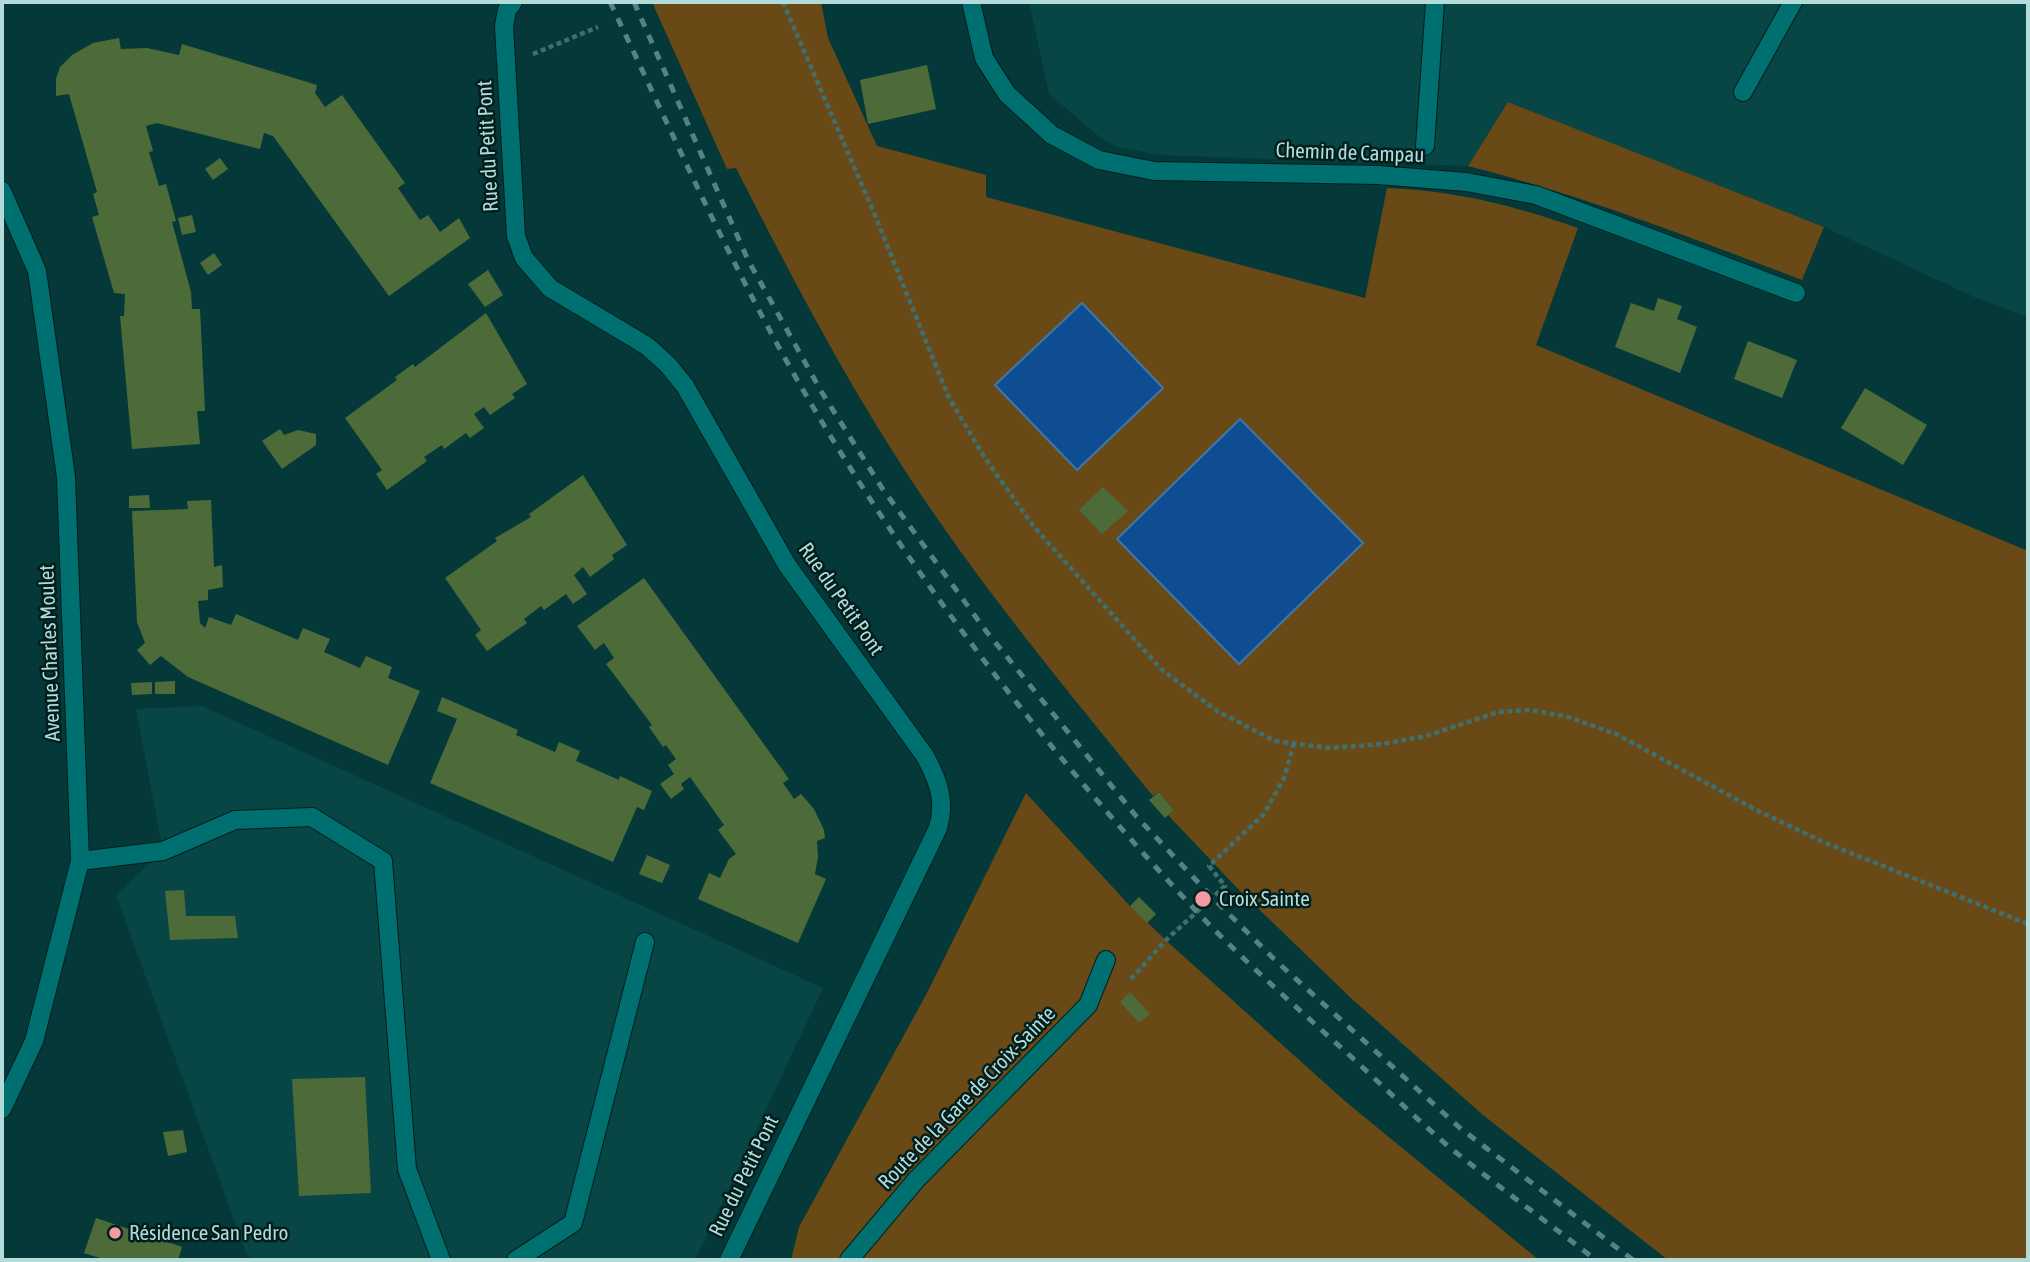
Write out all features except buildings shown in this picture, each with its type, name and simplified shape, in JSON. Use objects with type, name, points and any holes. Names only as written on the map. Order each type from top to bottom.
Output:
[{"type":"street","name":"Rue du Petit Pont","points":[[513,2],[507,10],[504,26],[516,236],[524,258],[550,288],[647,346],[685,386],[787,565],[925,756],[941,791],[943,813],[938,828],[729,1260]]},
{"type":"street","name":"Chemin de Campau","points":[[971,2],[984,58],[1007,94],[1052,135],[1099,160],[1154,171],[1378,175],[1466,182],[1536,195],[1796,293]]},
{"type":"street","points":[[1425,146],[1435,2]]},
{"type":"street","points":[[1743,92],[1793,2]]},
{"type":"street","name":"Avenue Charles Moulet","points":[[2,191],[37,271],[66,477],[80,861],[34,1041],[2,1109]]},
{"type":"street","points":[[80,861],[163,851],[236,820],[312,817],[383,861],[407,1169],[441,1260]]},
{"type":"street","points":[[516,1260],[573,1223],[645,942]]},
{"type":"street","name":"Route de la Gare de Croix-Sainte","points":[[849,1260],[916,1180],[1088,1005],[1106,960]]},
{"type":"path","points":[[783,2],[874,213],[949,398],[985,458],[1034,527],[1161,669],[1217,711],[1275,741],[1329,748],[1382,744],[1426,736],[1497,712],[1530,710],[1568,717],[1616,734],[1760,812],[1828,844],[2028,924]]},
{"type":"path","points":[[542,50],[598,27]]},
{"type":"path","points":[[1129,981],[1166,940],[1225,886],[1209,866],[1264,814],[1284,778],[1294,743]]},
{"type":"shaded area","points":[[652,2],[821,2],[828,38],[877,146],[986,175],[986,197],[1365,298],[1387,188],[1437,192],[1484,201],[1530,212],[1578,228],[1536,345],[2028,551],[2028,1260],[1668,1260],[1483,1115],[1352,999],[1239,890],[1168,815],[1174,810],[1159,792],[1153,796],[1088,716],[991,593],[931,509],[879,430],[836,356],[736,168],[727,169]]},
{"type":"shaded area","points":[[1029,2],[2028,2],[2028,317],[1974,297],[1824,227],[1508,102],[1468,166],[1158,155],[1118,147],[1101,138],[1049,94]]},
{"type":"shaded area","points":[[1508,102],[1824,227],[1802,280],[1595,204],[1468,166]]},
{"type":"shaded area","points":[[202,706],[823,988],[695,1260],[252,1260],[246,1253],[116,895],[163,851],[136,709]]},
{"type":"shaded area","points":[[1026,793],[1130,906],[1171,945],[1346,1102],[1539,1260],[791,1260],[799,1227],[927,993]]},
{"type":"water","points":[[1082,303],[1163,388],[1077,470],[995,385]]},
{"type":"water","points":[[1240,419],[1363,543],[1239,664],[1117,539]]},
{"type":"railway","points":[[610,2],[728,250],[806,395],[892,533],[987,665],[1143,853],[1234,949],[1448,1146],[1596,1260]]},
{"type":"railway","points":[[634,2],[748,260],[821,391],[882,488],[986,631],[1136,816],[1274,959],[1460,1128],[1633,1260]]},
{"type":"place","name":"Croix Sainte","points":[[1203,899]]},
{"type":"place","name":"Résidence San Pedro","points":[[115,1233]]}]
